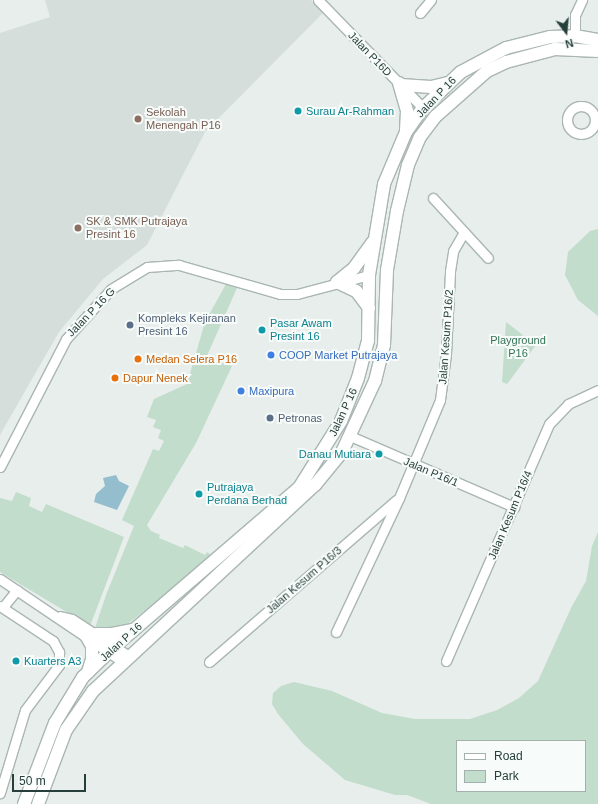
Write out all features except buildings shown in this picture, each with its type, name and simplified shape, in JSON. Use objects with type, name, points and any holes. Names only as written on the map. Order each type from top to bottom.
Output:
[{"type":"street","name":"Jalan P16D","points":[[318,0],[424,108]]},
{"type":"street","points":[[420,13],[431,0]]},
{"type":"street","points":[[575,36],[575,15],[582,0]]},
{"type":"street","name":"Jalan P 16","points":[[24,804],[55,723],[87,673],[112,649],[299,488],[311,473],[341,421],[358,378],[368,341],[369,275],[384,184],[406,132],[424,108],[467,68],[506,48],[550,37],[575,36],[598,40]]},
{"type":"street","name":"Jalan P 16","points":[[38,804],[66,730],[93,691],[315,485],[342,452],[375,381],[384,345],[387,270],[397,211],[408,165],[420,137],[454,100],[480,76],[506,62],[555,49],[598,51]]},
{"type":"street","points":[[406,132],[407,110],[400,84],[426,87],[450,83]]},
{"type":"street","points":[[420,137],[424,108],[435,108],[454,100]]},
{"type":"street","points":[[433,198],[488,258]]},
{"type":"street","points":[[384,345],[377,288],[369,275],[379,264],[397,211]]},
{"type":"street","name":"Jalan Kesum P16/2","points":[[413,465],[440,400],[447,348],[450,271],[453,251],[464,232]]},
{"type":"street","points":[[369,308],[356,291],[337,282],[354,268],[375,240]]},
{"type":"street","name":"Jalan P 16 G","points":[[0,467],[66,339],[111,289],[147,267],[178,265],[280,294],[297,294],[337,282],[369,275]]},
{"type":"street","name":"Jalan Kesum P16/4","points":[[446,661],[550,424],[568,404],[598,390]]},
{"type":"street","name":"Jalan P16/1","points":[[350,436],[413,465],[514,507]]},
{"type":"street","name":"Jalan Kesum P16/3","points":[[336,632],[413,465]]},
{"type":"street","name":"Jalan Kesum P16/3","points":[[209,662],[399,498]]},
{"type":"street","points":[[0,579],[126,659]]},
{"type":"street","points":[[0,793],[25,710],[59,665],[59,652],[53,641],[1,607],[17,590]]},
{"type":"street","points":[[92,636],[134,630]]},
{"type":"street","points":[[87,673],[92,659],[92,636]]},
{"type":"shaded area","name":"SK & SMK Putrajaya Presint 16","points":[[45,0],[311,0],[323,13],[205,132],[147,245],[103,279],[59,332],[0,435],[0,33],[50,17]]},
{"type":"green space","points":[[598,229],[598,316],[578,300],[565,275],[568,252],[590,231]]},
{"type":"green space","points":[[226,284],[237,288],[206,358],[232,366],[196,443],[147,525],[151,531],[160,535],[159,538],[183,548],[185,545],[205,555],[207,552],[211,555],[211,559],[121,629],[95,628],[106,595],[134,526],[122,520],[153,449],[159,451],[164,441],[158,438],[161,430],[153,427],[156,420],[147,417],[154,399],[187,384],[205,322]]},
{"type":"green space","name":"Playground P16","points":[[506,322],[536,345],[507,384],[502,382]]},
{"type":"green space","points":[[16,492],[31,498],[29,506],[42,512],[46,504],[124,537],[90,626],[0,572],[0,498],[12,501]]},
{"type":"green space","points":[[598,532],[598,804],[431,804],[407,795],[395,795],[345,780],[303,744],[278,714],[272,704],[273,693],[281,686],[294,682],[332,691],[382,713],[415,719],[470,719],[497,710],[519,698],[538,681],[571,608],[586,581],[592,546]]},
{"type":"water","points":[[116,475],[119,481],[129,486],[117,510],[94,502],[96,494],[105,486],[103,478]]},
{"type":"place","name":"Surau Ar-Rahman","points":[[298,111]]},
{"type":"place","name":"Sekolah Menengah P16","points":[[138,119]]},
{"type":"place","name":"SK & SMK Putrajaya Presint 16","points":[[78,228]]},
{"type":"place","name":"Kompleks Kejiranan Presint 16","points":[[130,325]]},
{"type":"place","name":"Pasar Awam Presint 16","points":[[262,330]]},
{"type":"place","name":"COOP Market Putrajaya","points":[[271,355]]},
{"type":"place","name":"Medan Selera P16","points":[[138,359]]},
{"type":"place","name":"Dapur Nenek","points":[[115,378]]},
{"type":"place","name":"Maxipura","points":[[241,391]]},
{"type":"place","name":"Petronas","points":[[270,418]]},
{"type":"place","name":"Danau Mutiara","points":[[379,454]]},
{"type":"place","name":"Putrajaya Perdana Berhad","points":[[199,494]]},
{"type":"place","name":"Kuarters A3","points":[[16,661]]}]
